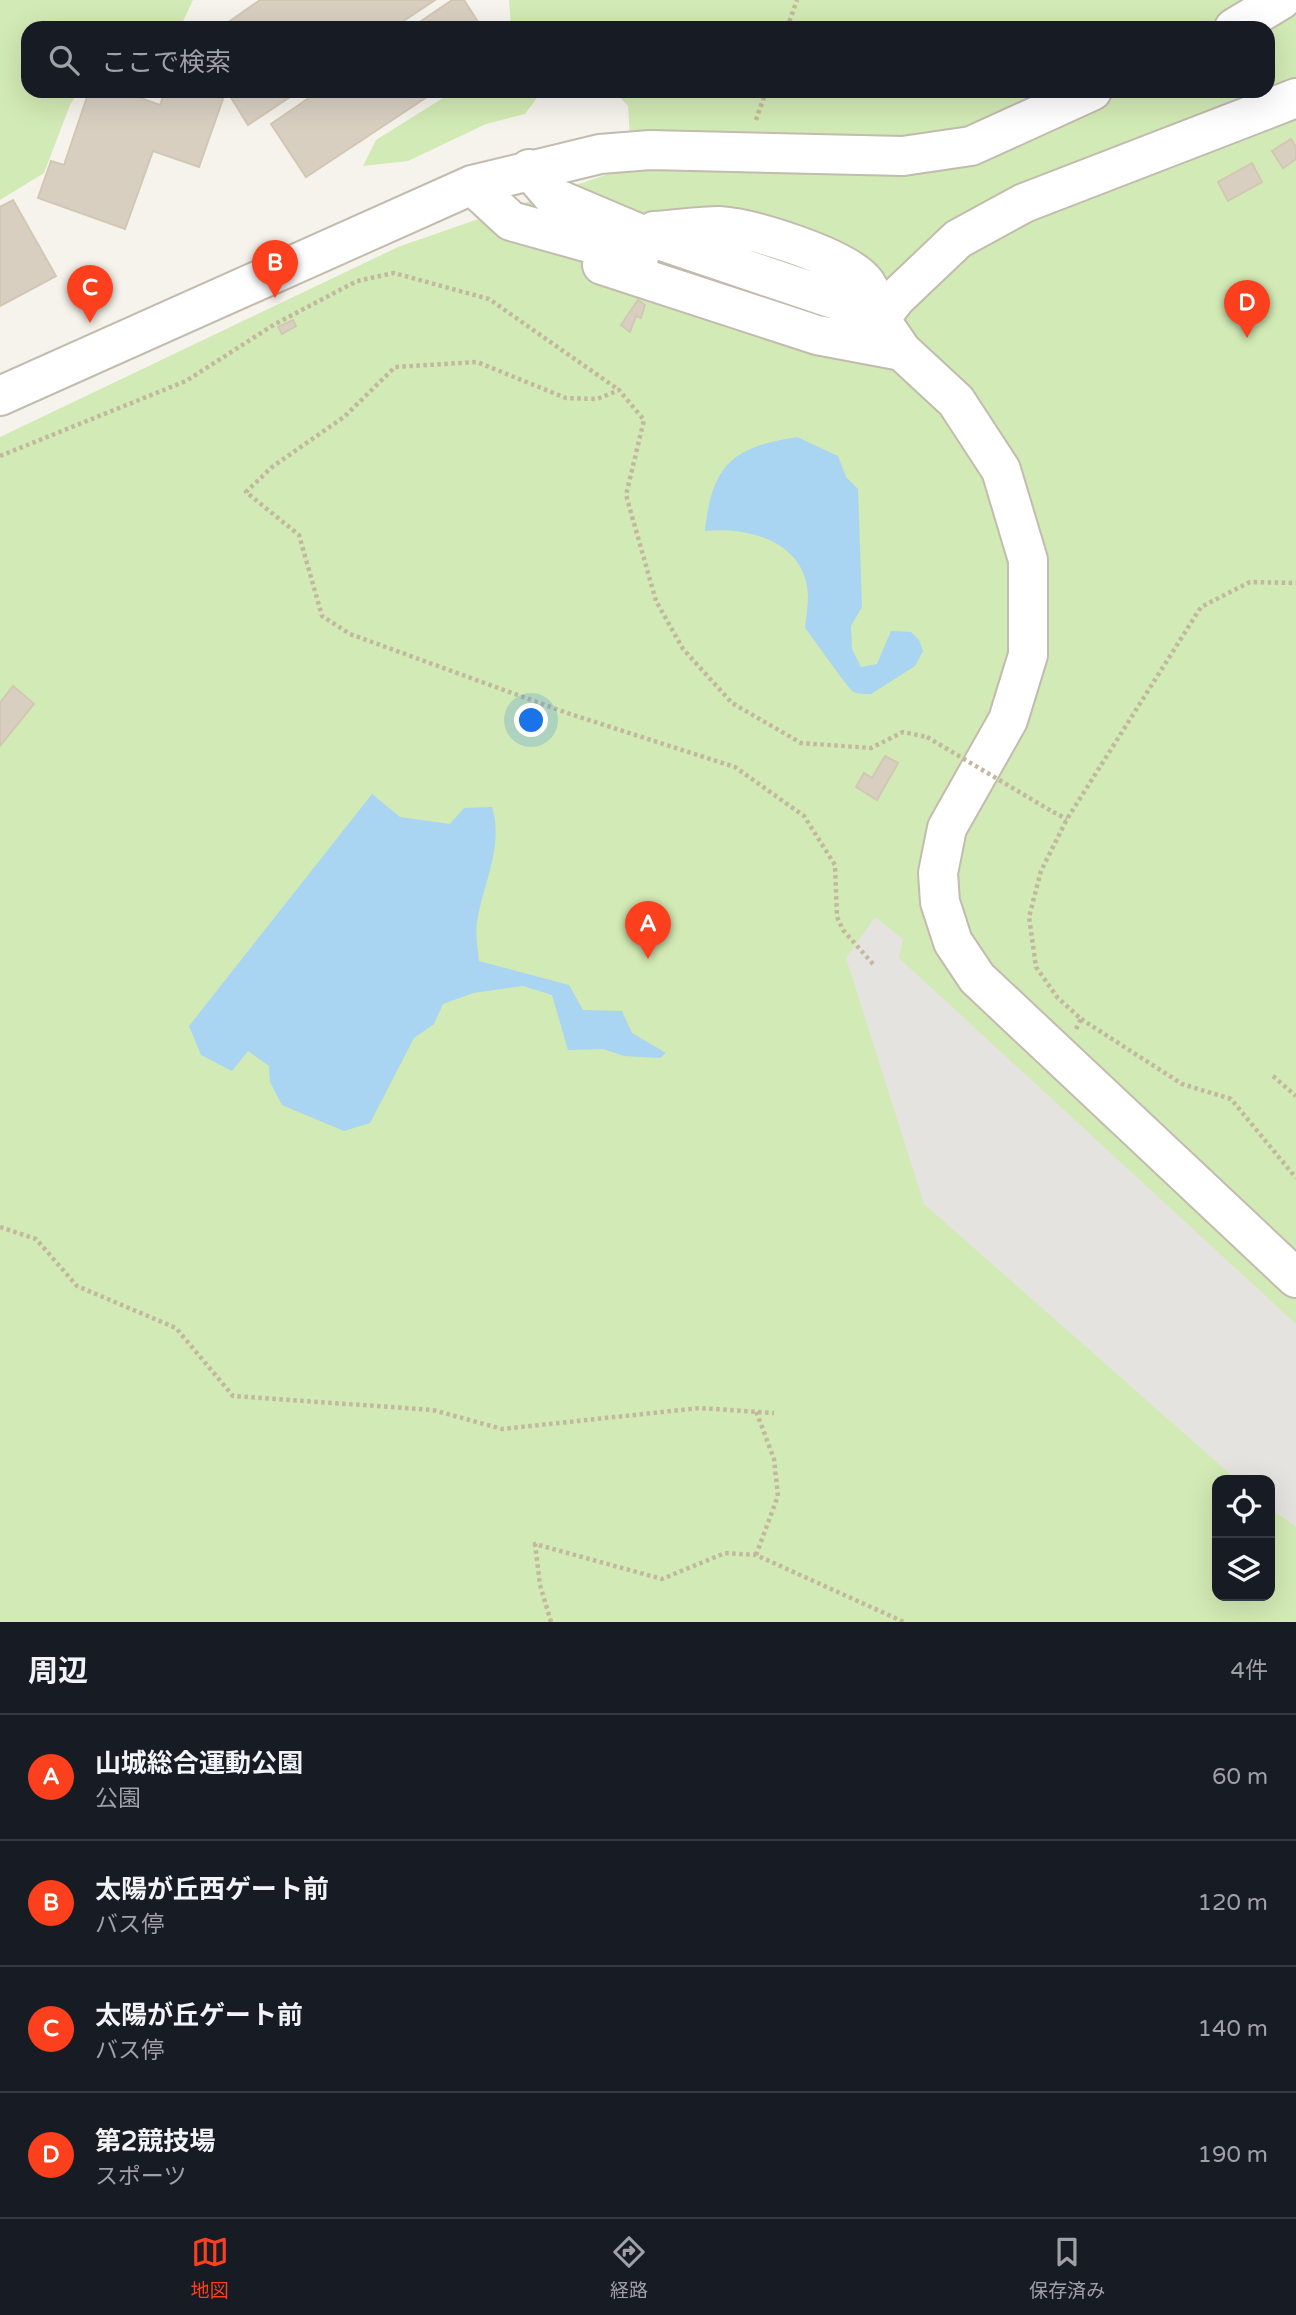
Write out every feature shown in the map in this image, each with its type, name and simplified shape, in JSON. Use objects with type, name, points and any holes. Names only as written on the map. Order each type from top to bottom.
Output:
[{"type":"street","points":[[1246,21],[1281,0]]},
{"type":"street","points":[[0,396],[472,185],[529,169],[600,154],[650,150],[903,156],[971,146],[1077,98]]},
{"type":"street","points":[[529,169],[554,197],[638,233],[846,303],[883,306],[958,239],[1024,203],[1296,98]]},
{"type":"street","points":[[472,185],[511,220],[602,265],[817,335],[902,351]]},
{"type":"street","points":[[638,233],[718,226],[737,229],[832,258],[851,268],[883,306],[902,351],[956,401],[1001,470],[1028,560],[1028,655],[1008,720],[947,828],[940,862],[940,902],[953,942],[977,978],[1296,1278]]},
{"type":"path","points":[[790,21],[797,0]]},
{"type":"path","points":[[755,124],[764,98]]},
{"type":"path","points":[[0,456],[186,381],[275,324],[357,281],[394,273],[489,299],[620,390],[644,420],[626,495],[656,601],[683,649],[732,703],[801,743],[871,748],[903,732],[928,737],[1067,819]]},
{"type":"path","points":[[620,390],[597,399],[566,398],[477,362],[395,367],[344,417],[272,467],[246,492],[299,535],[322,616],[351,634],[567,713],[735,767],[804,816],[835,865],[837,917],[843,930],[873,964]]},
{"type":"path","points":[[1296,583],[1250,582],[1201,607],[1067,819],[1041,871],[1029,917],[1036,967],[1056,997],[1080,1019],[1182,1084],[1231,1099],[1296,1178]]},
{"type":"path","points":[[1074,1035],[1080,1019]]},
{"type":"path","points":[[1273,1076],[1296,1096]]},
{"type":"path","points":[[0,1227],[36,1239],[77,1286],[176,1328],[233,1396],[433,1410],[502,1429],[700,1408],[774,1413]]},
{"type":"path","points":[[756,1411],[774,1459],[778,1496],[756,1555]]},
{"type":"path","points":[[551,1622],[540,1585],[535,1544],[662,1579],[725,1553],[756,1555],[904,1622]]},
{"type":"green space","points":[[0,0],[193,0],[183,21],[21,21],[21,98],[74,98],[44,173],[0,200]]},
{"type":"green space","points":[[509,0],[1296,0],[1296,1622],[0,1622],[0,437],[398,247],[608,174],[632,169],[628,106],[621,98],[1275,98],[1275,21],[510,21]]},
{"type":"green space","points":[[443,98],[537,98],[525,114],[486,124],[408,161],[363,166],[376,140]]},
{"type":"shaded area","points":[[875,917],[903,939],[899,958],[1296,1324],[1296,1527],[1275,1512],[1275,1475],[1231,1475],[924,1204],[846,958]]},
{"type":"water","points":[[797,437],[838,456],[846,477],[858,489],[862,607],[851,626],[852,649],[861,667],[877,664],[891,631],[911,632],[919,640],[923,651],[915,666],[871,694],[854,692],[851,689],[805,628],[808,595],[805,577],[786,550],[772,541],[739,531],[705,531],[713,490],[729,463],[756,447]]},
{"type":"water","points":[[372,794],[400,817],[450,824],[464,808],[492,807],[496,836],[477,922],[479,961],[569,985],[583,1010],[622,1011],[632,1033],[666,1053],[660,1058],[624,1056],[603,1049],[568,1050],[552,995],[523,986],[473,993],[443,1004],[434,1024],[414,1038],[370,1123],[344,1131],[282,1105],[270,1082],[269,1066],[248,1051],[232,1071],[201,1055],[189,1026]]},
{"type":"building","points":[[260,0],[435,0],[404,21],[230,21]]},
{"type":"building","points":[[452,0],[464,0],[478,21],[421,21]]},
{"type":"building","points":[[87,98],[140,98],[160,105],[162,98],[223,99],[199,167],[153,151],[125,229],[38,198],[51,161],[64,165]]},
{"type":"building","points":[[231,98],[288,98],[248,125]]},
{"type":"building","points":[[309,98],[425,98],[306,177],[271,124]]},
{"type":"building","points":[[1291,139],[1296,147],[1296,159],[1283,168],[1272,151]]},
{"type":"building","points":[[1252,163],[1262,182],[1228,201],[1218,182]]},
{"type":"building","points":[[13,200],[56,276],[0,306],[0,207]]},
{"type":"building","points":[[638,300],[645,305],[641,318],[636,316],[630,332],[621,325]]},
{"type":"building","points":[[293,320],[296,326],[282,334],[278,327]]},
{"type":"building","points":[[13,686],[34,704],[0,746],[0,703]]},
{"type":"building","points":[[885,756],[898,763],[877,800],[856,787],[864,773],[872,778]]},
{"type":"place","name":"太陽が丘西ゲート前","points":[[275,298]]},
{"type":"place","name":"太陽が丘ゲート前","points":[[90,323]]},
{"type":"place","name":"第2競技場","points":[[1247,338]]},
{"type":"place","name":"山城総合運動公園","points":[[648,959]]}]
